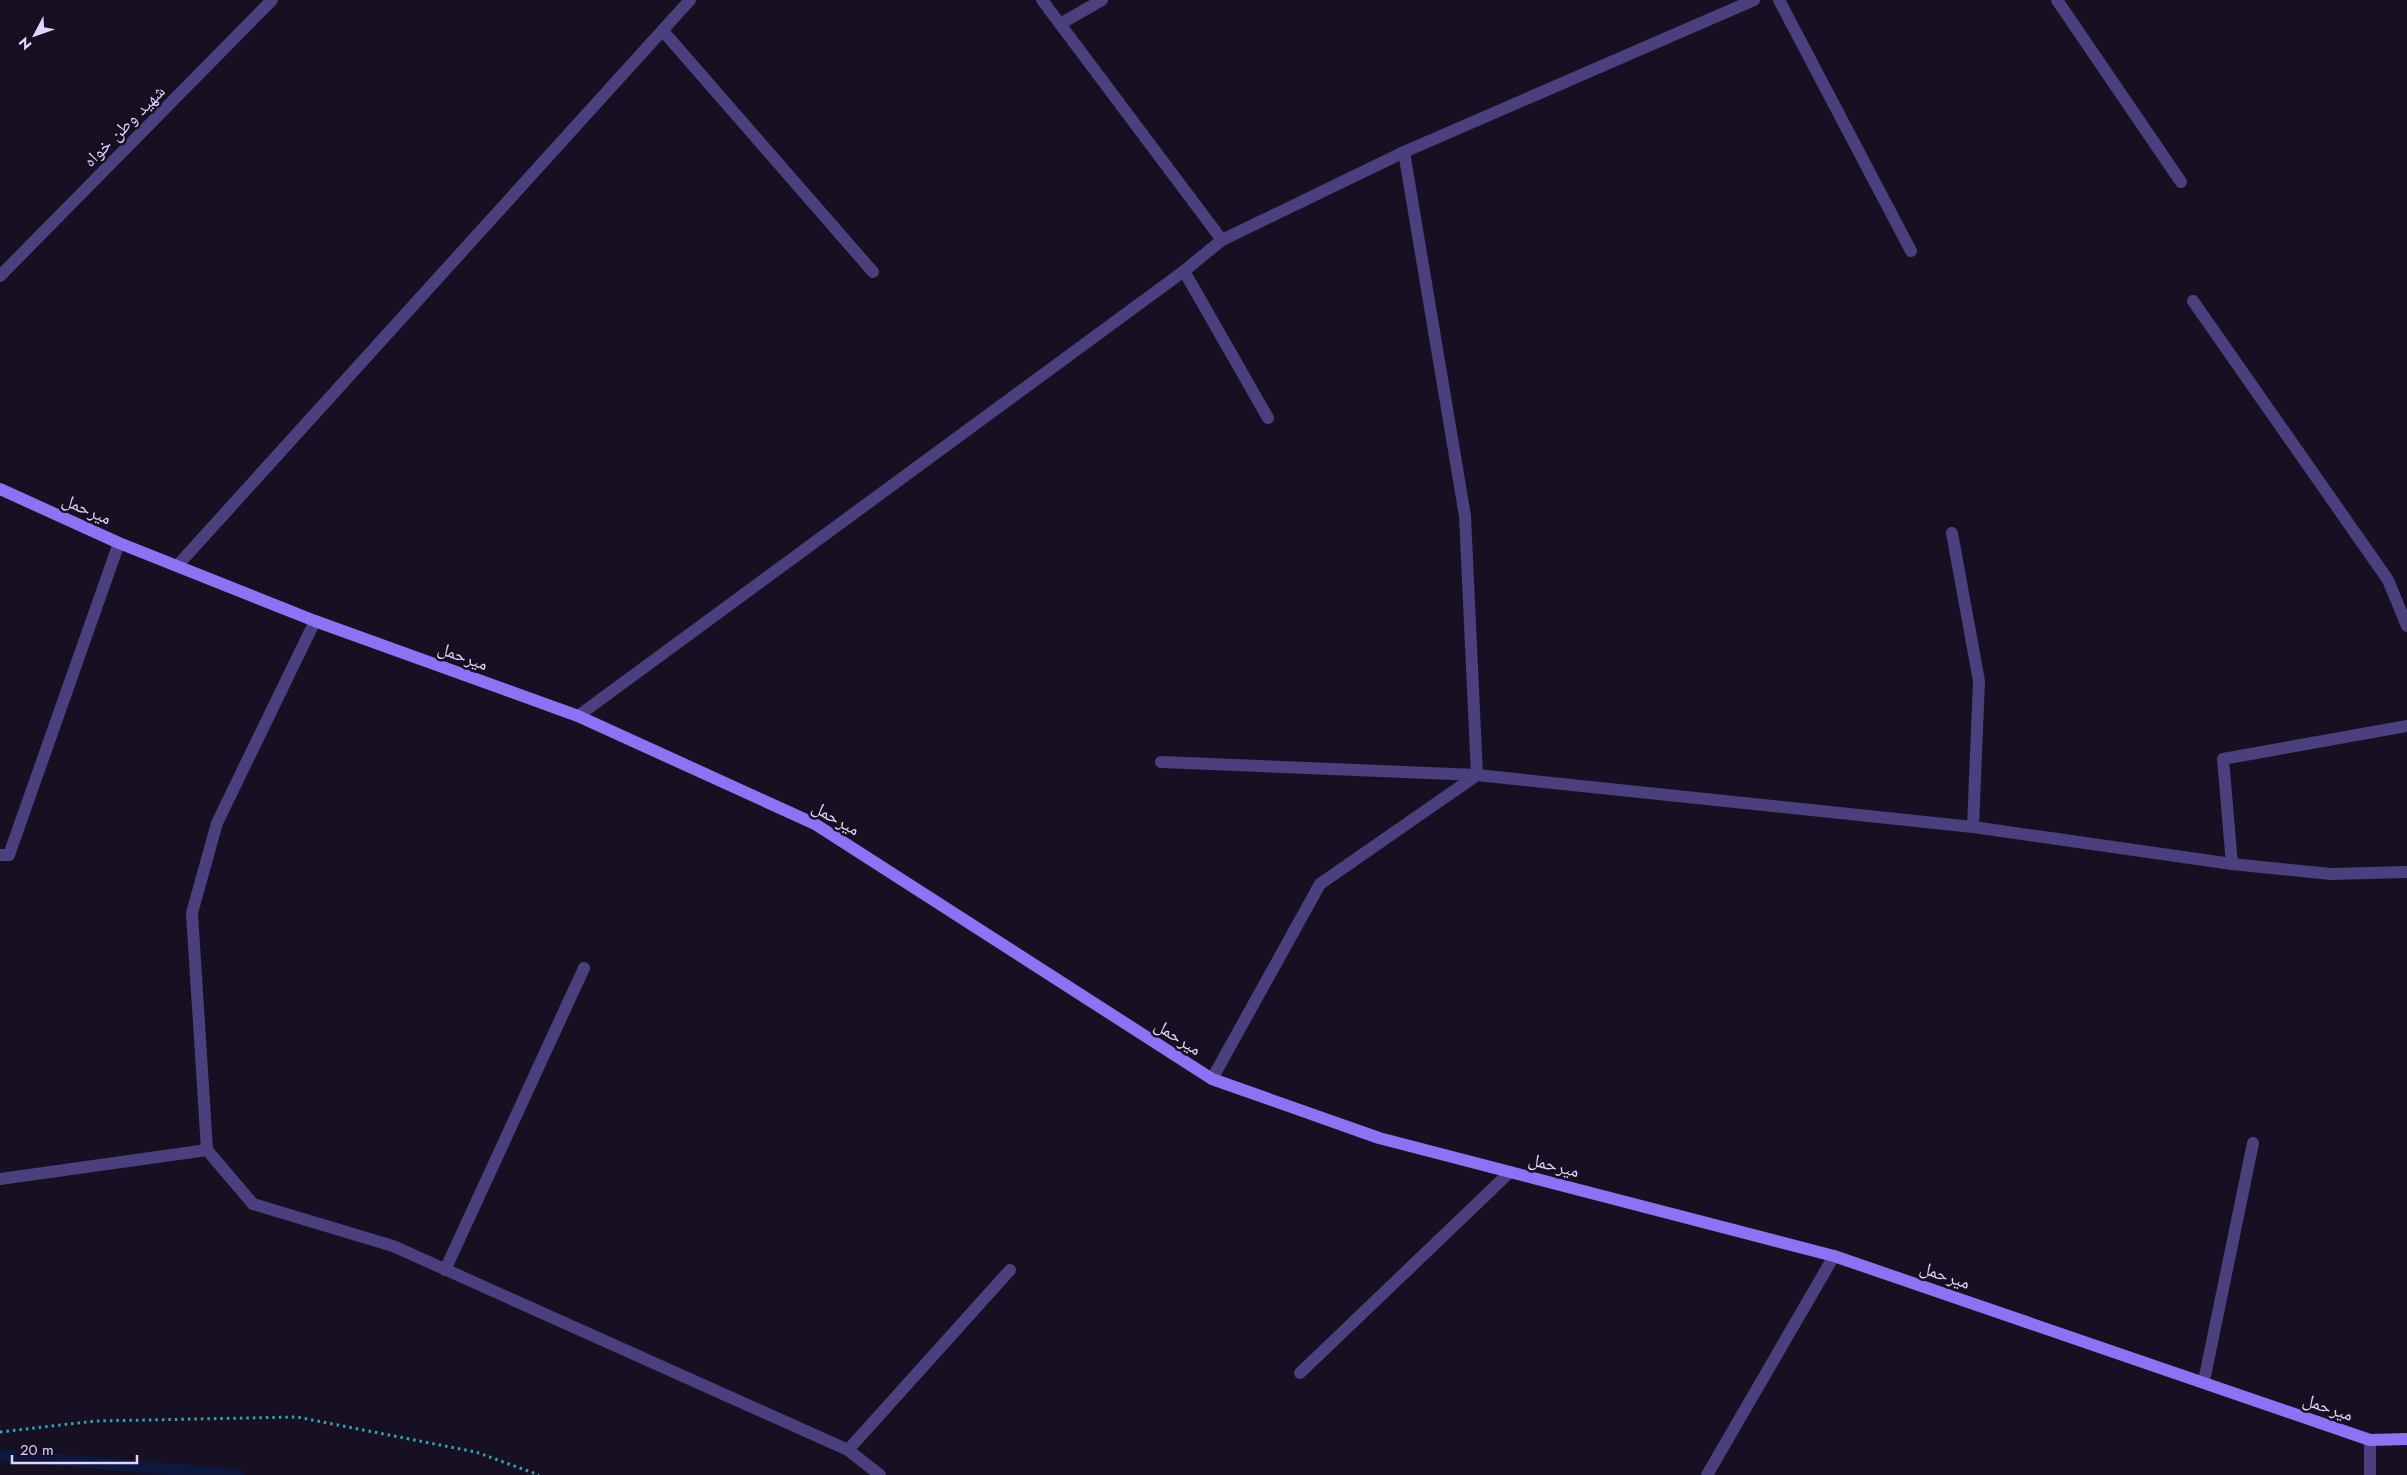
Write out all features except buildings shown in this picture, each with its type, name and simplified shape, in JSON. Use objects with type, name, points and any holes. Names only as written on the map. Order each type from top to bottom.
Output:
[{"type":"street","name":"شهید وطن خواه","points":[[0,276],[272,0]]},
{"type":"street","points":[[177,566],[690,0]]},
{"type":"street","points":[[1042,0],[1222,240]]},
{"type":"street","points":[[1060,24],[1102,0]]},
{"type":"street","points":[[578,716],[1184,271],[1222,240],[1404,152],[1754,0]]},
{"type":"street","points":[[1779,0],[1910,251]]},
{"type":"street","points":[[2057,0],[2181,182]]},
{"type":"street","points":[[663,31],[873,272]]},
{"type":"street","points":[[1404,152],[1465,516],[1476,775]]},
{"type":"street","points":[[1184,271],[1268,418]]},
{"type":"street","points":[[2193,300],[2388,580],[2407,626]]},
{"type":"street","name":"میرحمل","points":[[0,489],[177,566],[315,620],[578,716],[815,824],[1212,1079],[1379,1138],[1834,1256],[2204,1381],[2370,1440],[2407,1438]]},
{"type":"street","points":[[1952,533],[1978,681],[1972,827]]},
{"type":"street","points":[[0,855],[9,855],[119,542]]},
{"type":"street","points":[[315,620],[217,824],[192,913],[207,1150],[253,1204],[393,1246],[848,1450],[880,1475]]},
{"type":"street","points":[[2232,864],[2223,758],[2407,726]]},
{"type":"street","points":[[1161,762],[1476,775],[1972,827],[2232,864],[2331,874],[2407,872]]},
{"type":"street","points":[[1212,1079],[1320,884],[1476,775]]},
{"type":"street","points":[[445,1270],[584,968]]},
{"type":"street","points":[[2204,1381],[2253,1143]]},
{"type":"street","points":[[0,1179],[207,1150]]},
{"type":"street","points":[[1300,1373],[1510,1172]]},
{"type":"street","points":[[1707,1475],[1834,1256]]},
{"type":"street","points":[[848,1450],[1010,1270]]},
{"type":"street","points":[[2370,1440],[2370,1475]]},
{"type":"path","points":[[0,1432],[96,1421],[297,1417],[476,1452],[539,1475]]},
{"type":"waterway","points":[[0,1455],[238,1475]]}]
